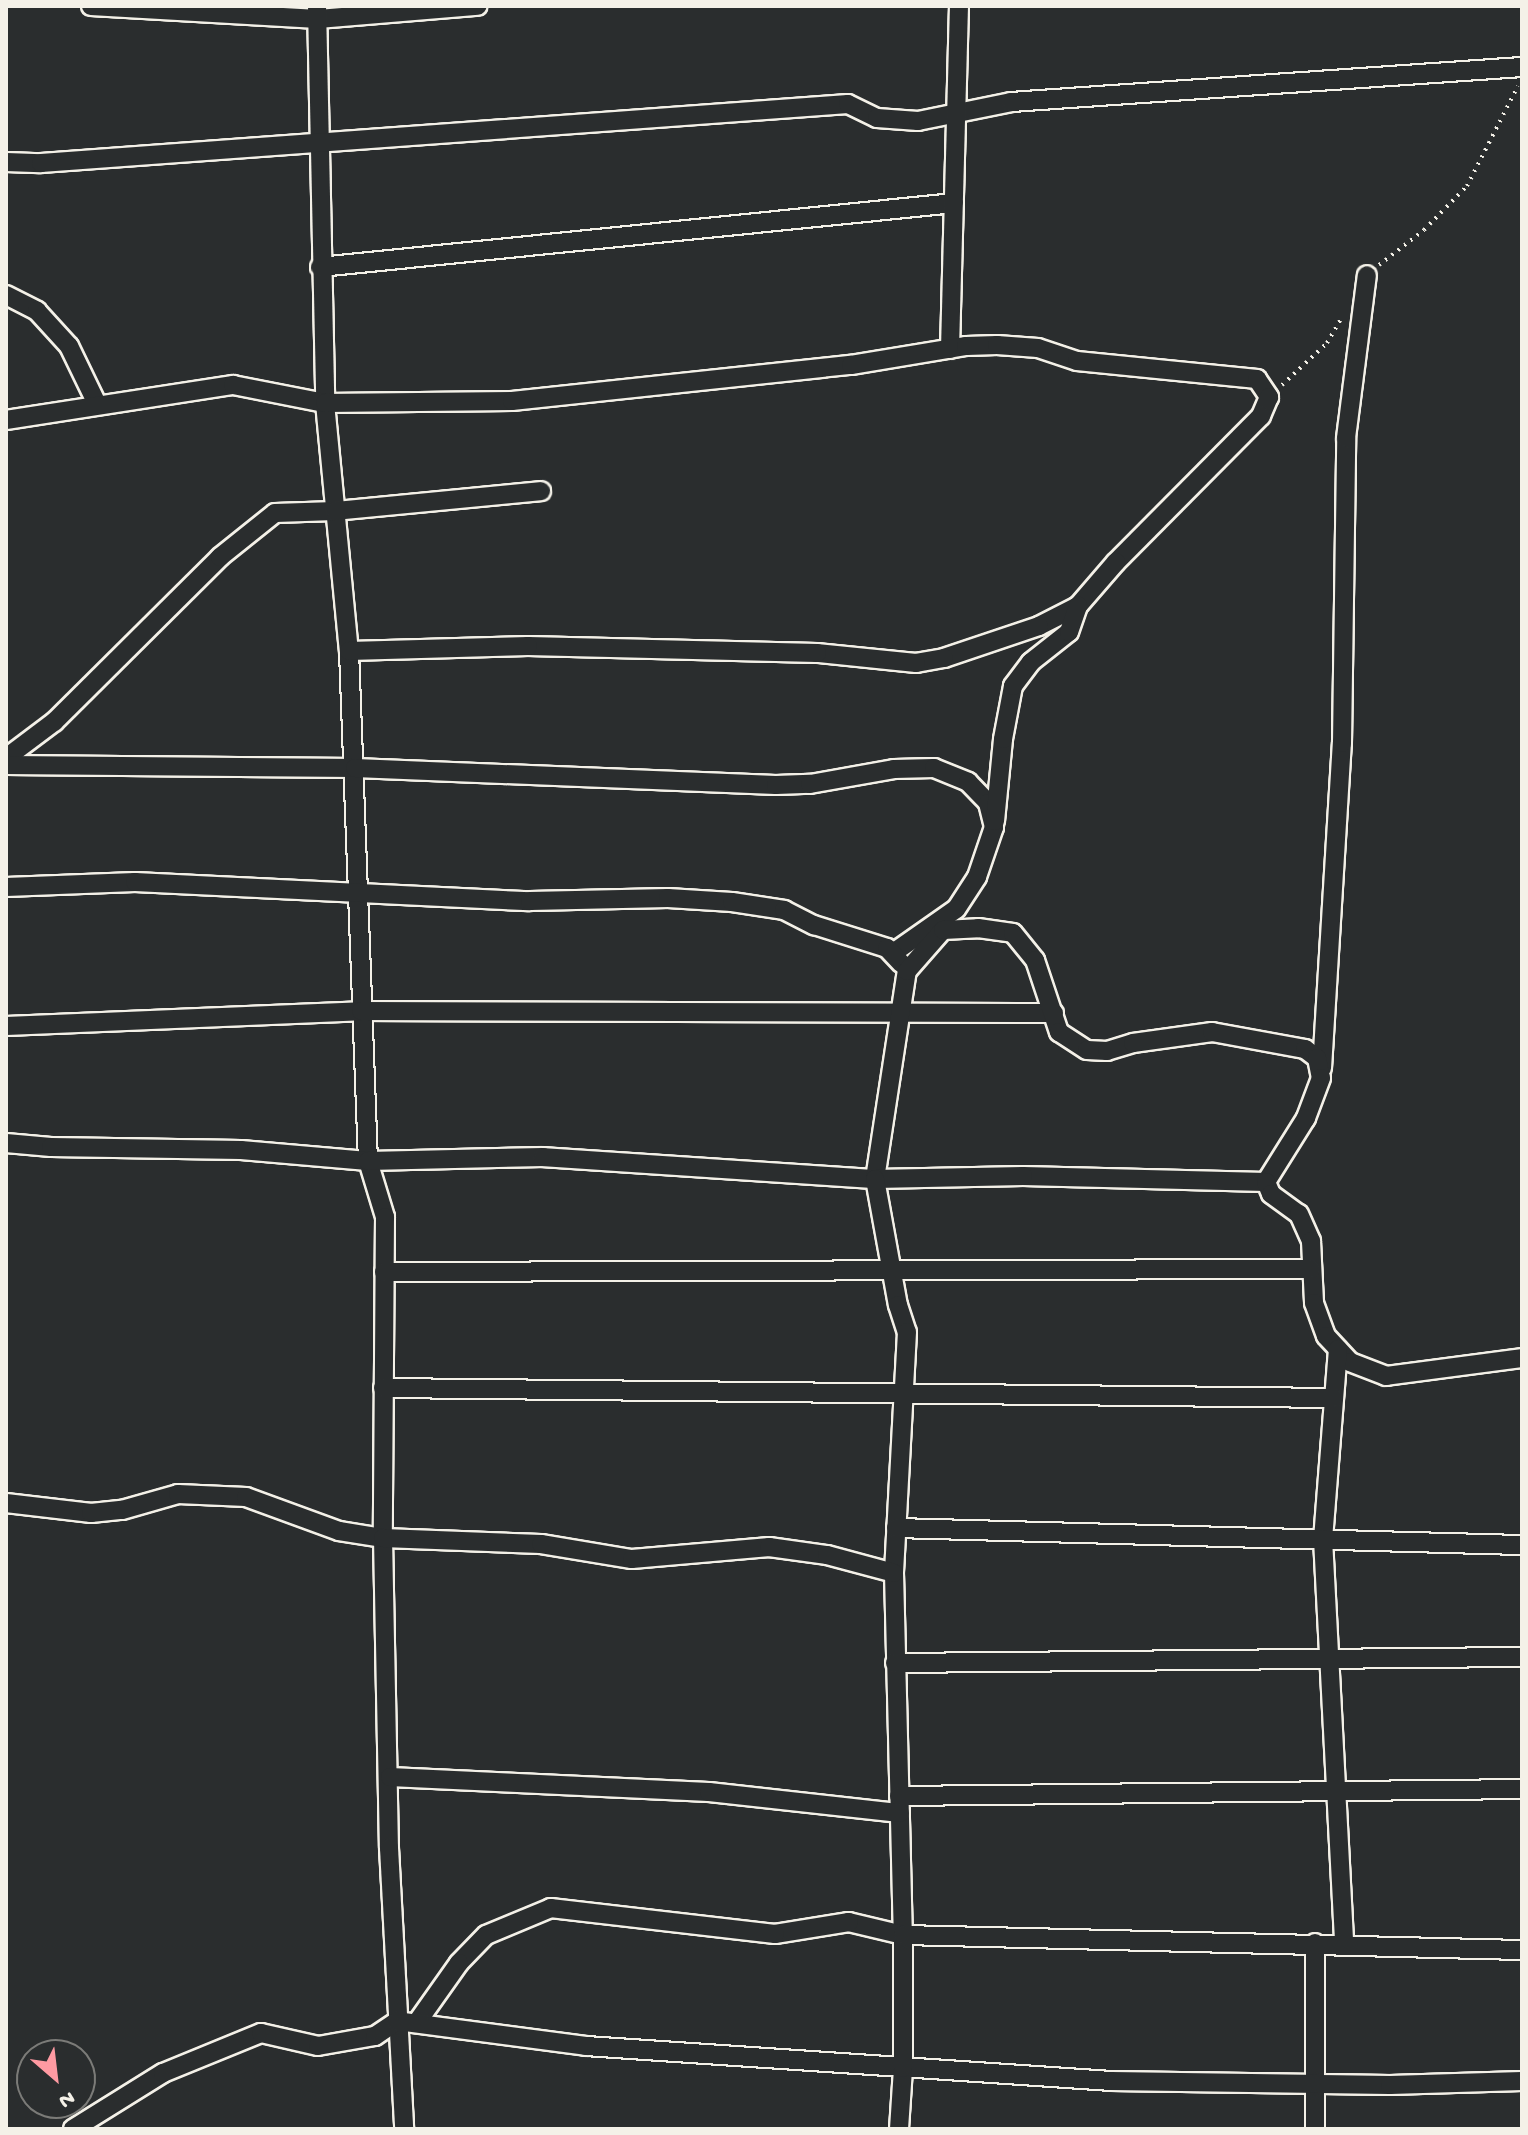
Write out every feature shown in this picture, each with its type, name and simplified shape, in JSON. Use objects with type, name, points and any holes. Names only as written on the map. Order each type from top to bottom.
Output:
[{"type":"street","points":[[91,6],[317,12],[477,6]]},
{"type":"street","points":[[950,349],[959,6]]},
{"type":"street","points":[[317,12],[325,403],[349,651],[368,1161],[385,1217],[383,1538],[389,1848],[397,1943],[397,2021],[404,2129]]},
{"type":"street","points":[[6,162],[321,143],[848,104],[877,118],[918,121],[956,116],[1011,102],[1522,67]]},
{"type":"street","points":[[320,267],[954,203]]},
{"type":"street","points":[[1266,1182],[1306,1118],[1321,1078],[1342,743],[1346,438],[1367,275]]},
{"type":"street","points":[[6,295],[37,311],[69,346],[97,404]]},
{"type":"street","points":[[6,420],[233,385],[325,403],[512,401],[851,365],[950,349],[997,345],[1038,348],[1077,361],[1257,379],[1269,397],[1261,416],[1116,562],[1078,606],[1069,632],[1031,662],[1013,686],[1003,739],[994,827],[977,877],[956,909],[893,953]]},
{"type":"street","points":[[6,758],[54,722],[220,557],[275,513],[335,511],[541,491]]},
{"type":"street","points":[[349,651],[528,646],[817,653],[916,663],[944,658],[1039,626],[1078,606]]},
{"type":"street","points":[[6,765],[355,768],[776,785],[810,784],[894,769],[934,768],[968,782],[988,803],[994,827]]},
{"type":"street","points":[[6,887],[135,882],[356,895],[732,902],[784,910],[814,925],[887,948],[907,971]]},
{"type":"street","points":[[899,2129],[903,2068],[903,1935],[894,1573],[907,1332],[875,1179],[907,971],[943,930],[978,928],[1013,933],[1035,960],[1059,1032],[1087,1050],[1107,1051],[1133,1043],[1212,1032],[1305,1049],[1317,1058],[1321,1078]]},
{"type":"street","points":[[6,1026],[361,1011],[1054,1013]]},
{"type":"street","points":[[6,1143],[51,1147],[241,1150],[368,1161],[543,1157],[875,1179],[1023,1176],[1266,1182]]},
{"type":"street","points":[[1266,1182],[1271,1194],[1299,1214],[1311,1241],[1314,1303],[1326,1336],[1350,1362],[1386,1376],[1522,1358]]},
{"type":"street","points":[[384,1272],[1311,1269]]},
{"type":"street","points":[[1338,1349],[1323,1539],[1344,1944]]},
{"type":"street","points":[[383,1388],[1334,1398]]},
{"type":"street","points":[[6,1503],[91,1513],[122,1510],[178,1494],[246,1497],[339,1531],[383,1538],[541,1544],[632,1559],[769,1547],[827,1555],[894,1573]]},
{"type":"street","points":[[896,1528],[1522,1545]]},
{"type":"street","points":[[895,1663],[1522,1657]]},
{"type":"street","points":[[390,1777],[899,1804],[1337,1791],[1522,1789]]},
{"type":"street","points":[[418,2021],[459,1963],[486,1935],[551,1908],[775,1934],[849,1922],[903,1935],[1522,1950]]},
{"type":"street","points":[[1315,1943],[1315,2129]]},
{"type":"street","points":[[73,2129],[163,2073],[261,2033],[318,2046],[375,2036],[397,2021],[418,2021],[586,2046],[857,2061],[903,2068],[1150,2083],[1390,2085],[1522,2081]]},
{"type":"path","points":[[1367,275],[1424,230],[1467,186],[1505,108],[1522,84]]},
{"type":"path","points":[[1269,397],[1327,343],[1348,308]]}]
